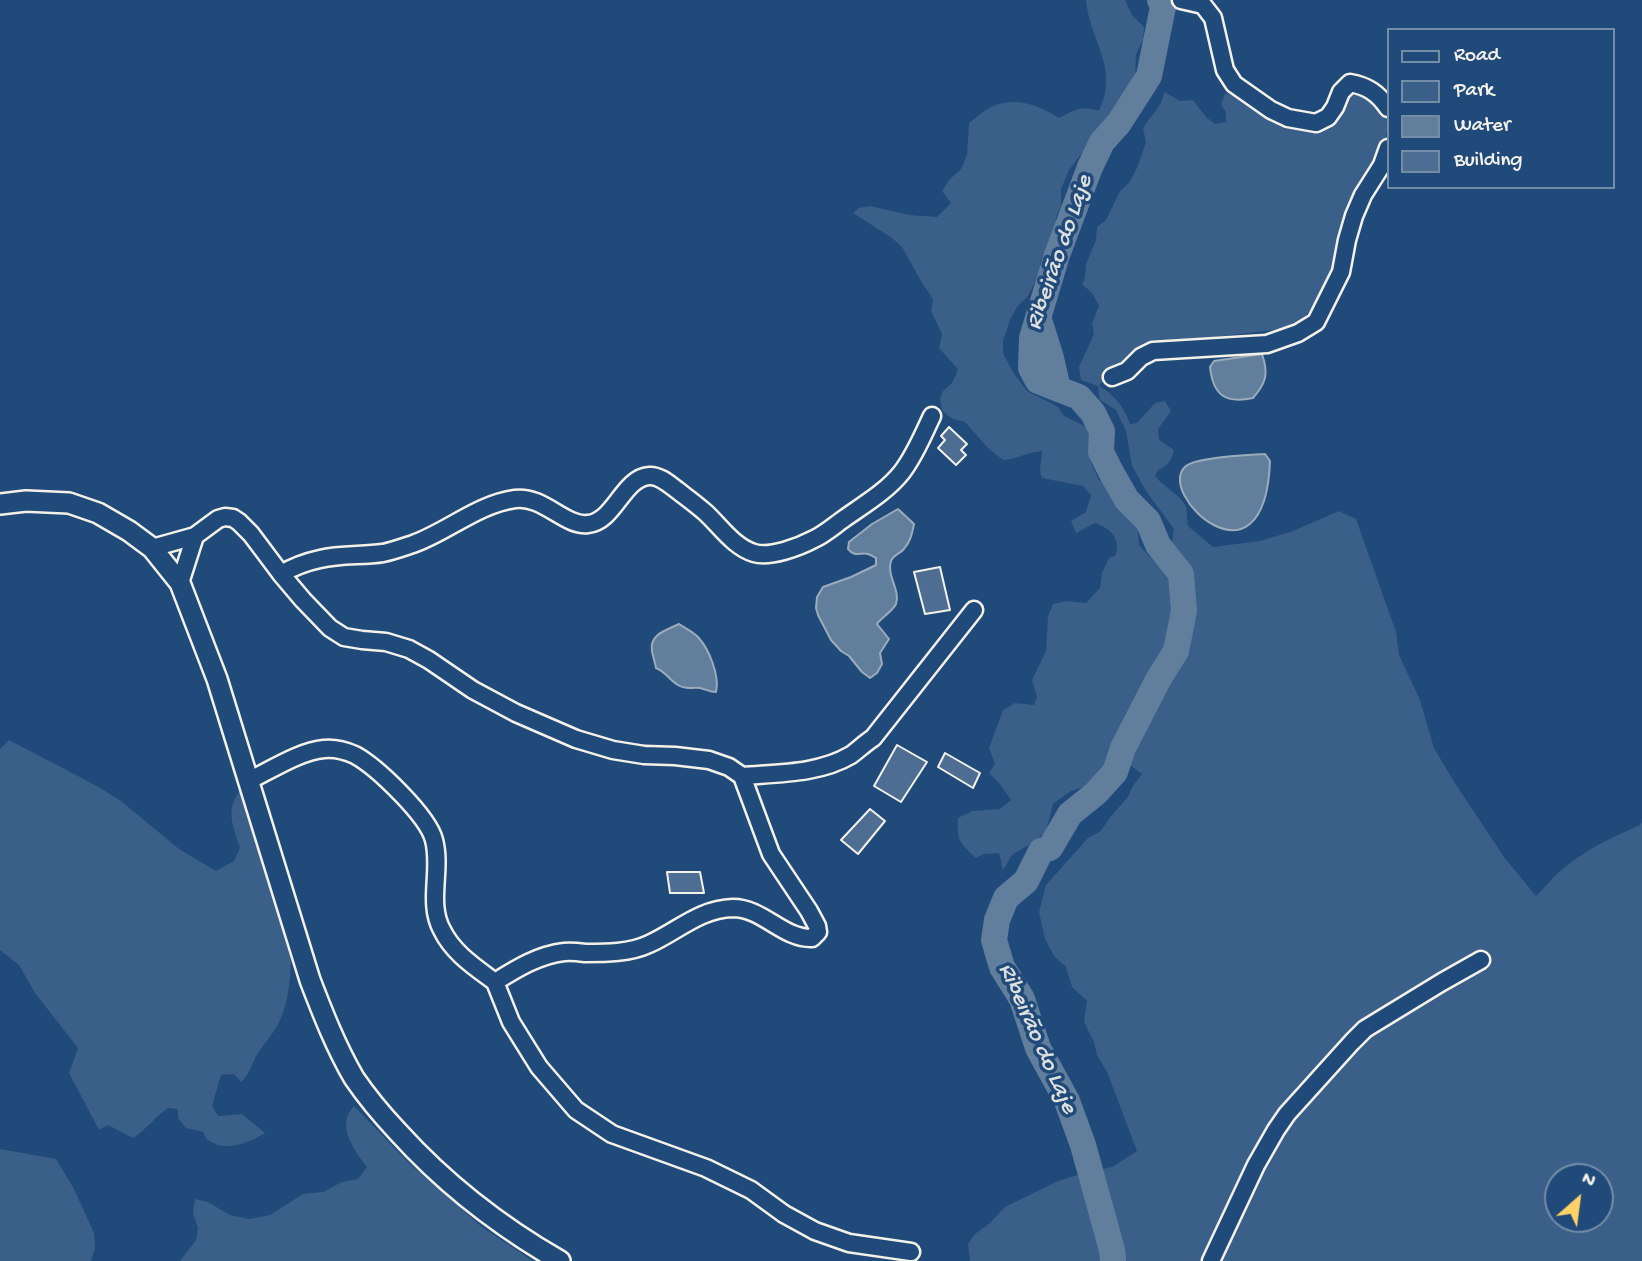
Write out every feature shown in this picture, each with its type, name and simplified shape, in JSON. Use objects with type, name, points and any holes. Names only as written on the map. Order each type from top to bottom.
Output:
[{"type":"main road","points":[[0,504],[26,501],[69,503],[98,513],[152,548],[180,583],[217,679],[250,780],[310,981],[328,1028],[355,1078],[379,1111],[422,1160],[496,1221],[560,1261]]},
{"type":"street","points":[[1181,0],[1203,5],[1213,18],[1225,70],[1234,84],[1271,110],[1288,118],[1315,122],[1328,117],[1341,92],[1350,83],[1374,92],[1386,106]]},
{"type":"street","points":[[1112,377],[1127,372],[1141,357],[1153,351],[1267,344],[1316,322],[1341,272],[1354,216],[1386,154]]},
{"type":"street","points":[[281,574],[294,566],[320,559],[384,553],[415,543],[482,509],[515,499],[529,499],[578,523],[594,523],[606,516],[626,490],[647,476],[667,482],[705,512],[740,547],[755,554],[769,555],[816,539],[889,486],[920,444],[932,416]]},
{"type":"street","points":[[152,548],[195,536],[218,519],[233,518],[251,534],[281,574],[330,628],[344,637],[386,642],[409,649],[473,690],[516,713],[576,739],[613,750],[709,760],[729,767],[743,776],[771,854],[817,926],[818,932],[809,939],[789,932],[754,912],[735,908],[713,910],[695,917],[649,945],[606,953],[565,952],[539,958],[495,982]]},
{"type":"street","points":[[180,583],[195,536]]},
{"type":"street","points":[[743,776],[804,770],[832,764],[852,754],[873,738],[974,610]]},
{"type":"street","points":[[250,780],[310,751],[337,749],[355,755],[393,784],[421,816],[434,837],[437,859],[435,906],[440,928],[453,948],[495,982],[511,1022],[539,1067],[576,1110],[612,1134],[706,1168],[751,1190],[815,1231],[849,1242],[911,1252]]},
{"type":"street","points":[[1211,1261],[1256,1165],[1287,1114],[1365,1029],[1481,960]]},
{"type":"green space","points":[[1086,0],[1125,0],[1132,15],[1144,27],[1143,40],[1136,54],[1135,78],[1131,90],[1120,98],[1069,170],[1061,189],[1061,206],[1056,217],[1058,228],[1041,260],[1039,274],[1028,296],[1017,307],[1010,320],[1003,341],[1003,353],[1027,391],[1058,407],[1064,416],[1091,429],[1096,437],[1091,463],[1099,480],[1109,485],[1126,513],[1137,524],[1139,545],[1154,561],[1164,561],[1170,553],[1174,529],[1146,491],[1132,466],[1126,431],[1116,410],[1100,400],[1098,386],[1081,380],[1079,367],[1094,334],[1092,323],[1099,306],[1093,294],[1082,284],[1086,264],[1096,240],[1097,227],[1106,220],[1120,191],[1129,183],[1137,168],[1146,142],[1143,128],[1159,106],[1164,92],[1180,101],[1193,100],[1215,124],[1226,122],[1226,112],[1221,105],[1225,93],[1334,122],[1340,114],[1348,91],[1354,89],[1375,101],[1386,115],[1384,144],[1344,220],[1332,274],[1321,296],[1304,316],[1281,329],[1149,345],[1127,362],[1113,368],[1099,386],[1118,402],[1130,424],[1137,423],[1155,403],[1165,401],[1171,411],[1158,429],[1159,440],[1174,450],[1169,462],[1158,470],[1155,476],[1184,503],[1188,526],[1213,547],[1260,541],[1293,531],[1339,511],[1356,519],[1396,632],[1399,655],[1420,700],[1434,748],[1504,857],[1536,896],[1559,872],[1578,858],[1642,822],[1642,1261],[970,1261],[968,1244],[975,1234],[1005,1207],[1058,1181],[1112,1167],[1137,1151],[1107,1072],[1084,1022],[1087,1001],[1072,987],[1066,967],[1054,956],[1045,939],[1039,912],[1046,885],[1088,838],[1101,831],[1142,774],[1111,751],[1103,769],[1090,785],[1071,791],[1053,804],[1046,832],[1012,855],[1003,870],[999,853],[984,854],[976,858],[963,845],[958,831],[958,818],[972,811],[1000,809],[1011,800],[989,773],[995,764],[989,748],[1003,710],[1015,703],[1034,705],[1037,697],[1032,680],[1046,651],[1048,616],[1053,604],[1066,601],[1086,603],[1100,588],[1102,573],[1109,558],[1115,556],[1117,544],[1110,531],[1095,523],[1076,533],[1071,521],[1086,512],[1091,495],[1083,486],[1042,478],[1042,451],[1003,460],[988,448],[965,422],[953,419],[942,411],[940,398],[958,369],[939,348],[942,334],[931,311],[933,299],[902,247],[853,213],[859,208],[870,206],[910,215],[937,217],[951,203],[942,191],[961,169],[967,155],[969,123],[991,107],[1009,102],[1043,109],[1059,118],[1079,109],[1099,111],[1105,95],[1106,81],[1102,55]]},
{"type":"green space","points":[[9,740],[121,801],[179,849],[216,871],[234,861],[240,848],[232,810],[236,796],[242,788],[291,960],[290,976],[283,1012],[275,1029],[241,1082],[234,1074],[221,1075],[212,1106],[218,1116],[242,1114],[265,1133],[240,1144],[220,1145],[207,1140],[203,1132],[186,1128],[178,1118],[178,1109],[168,1108],[133,1138],[108,1125],[99,1130],[69,1073],[78,1048],[35,993],[19,965],[0,950],[0,749]]},
{"type":"green space","points":[[354,1106],[411,1165],[482,1227],[533,1261],[180,1261],[196,1240],[198,1228],[193,1214],[195,1199],[208,1202],[230,1215],[249,1219],[270,1215],[303,1194],[323,1192],[342,1182],[358,1179],[367,1167],[352,1145],[346,1129],[346,1121]]},
{"type":"green space","points":[[0,1149],[56,1159],[74,1189],[94,1233],[95,1248],[91,1261],[0,1261]]},
{"type":"water","points":[[1262,354],[1265,378],[1253,398],[1235,400],[1218,391],[1210,367],[1214,361]]},
{"type":"water","points":[[1265,454],[1270,461],[1264,502],[1250,524],[1233,530],[1214,525],[1197,512],[1184,496],[1180,479],[1186,466],[1201,460]]},
{"type":"water","points":[[898,509],[914,524],[907,544],[891,561],[890,572],[897,599],[894,607],[877,624],[889,639],[880,653],[882,664],[870,678],[831,640],[818,615],[817,597],[823,587],[876,565],[876,558],[871,555],[851,552],[848,549],[849,542]]},
{"type":"water","points":[[679,624],[696,635],[706,648],[715,671],[716,692],[681,687],[656,668],[652,651],[653,640],[660,633]]},
{"type":"building","points":[[949,427],[967,444],[961,450],[966,455],[956,465],[938,448],[945,440],[941,436]]},
{"type":"building","points":[[940,567],[950,610],[925,614],[914,572]]},
{"type":"building","points":[[897,745],[927,762],[901,802],[874,786]]},
{"type":"building","points":[[945,753],[980,773],[973,788],[938,767]]},
{"type":"building","points":[[870,809],[885,821],[858,854],[841,840]]},
{"type":"building","points":[[667,872],[700,872],[704,893],[670,893]]},
{"type":"waterway","name":"Ribeirão do Laje","points":[[1113,1261],[1083,1145],[1067,1101],[1038,1048],[1022,999],[1002,967],[994,940],[997,920],[1006,898],[1026,881],[1041,851],[1050,848],[1070,814],[1096,793],[1115,772],[1123,748],[1176,651],[1184,611],[1181,574],[1158,545],[1148,521],[1127,500],[1111,472],[1101,452],[1102,431],[1093,413],[1079,397],[1038,381],[1031,368],[1032,338],[1057,255],[1090,167],[1102,142],[1119,123],[1149,76],[1163,7],[1160,0]]},
{"type":"waterway","points":[[1039,320],[1058,389]]}]
